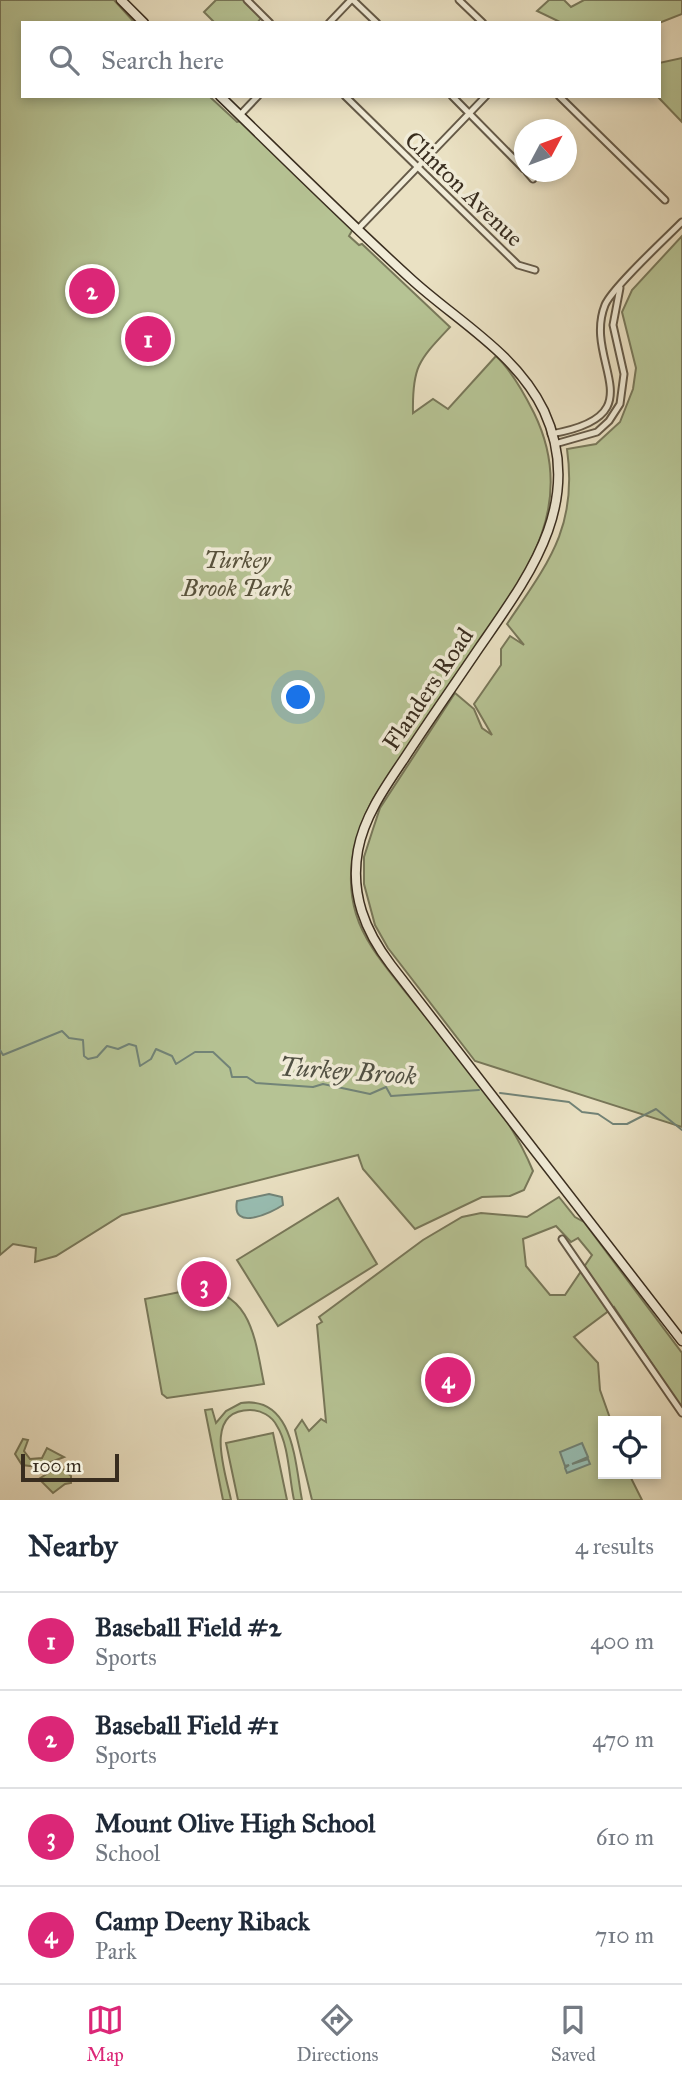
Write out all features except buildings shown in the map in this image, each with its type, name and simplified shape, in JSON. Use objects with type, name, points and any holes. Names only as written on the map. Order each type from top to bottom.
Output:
[{"type":"main road","points":[[121,0],[142,21]]},
{"type":"main road","name":"Flanders Road","points":[[222,98],[412,280],[513,366],[540,405],[551,433],[556,497],[551,528],[542,551],[366,821],[356,858],[357,898],[369,934],[390,965],[682,1341]]},
{"type":"street","points":[[247,0],[268,21]]},
{"type":"street","points":[[330,21],[352,0],[375,21]]},
{"type":"street","points":[[459,0],[481,21]]},
{"type":"street","points":[[240,115],[256,98]]},
{"type":"street","name":"Clinton Avenue","points":[[347,98],[518,265],[535,270]]},
{"type":"street","points":[[454,98],[514,158]]},
{"type":"street","points":[[358,229],[484,98]]},
{"type":"street","points":[[561,98],[665,200]]},
{"type":"street","points":[[551,433],[593,422],[607,407],[611,390],[601,319],[608,300],[682,222]]},
{"type":"street","points":[[553,444],[597,432],[609,421],[620,404],[624,374],[613,324],[620,288]]},
{"type":"street","points":[[562,1239],[682,1413]]},
{"type":"green space","name":"Turkey Brook Park","points":[[0,0],[114,0],[133,21],[21,21],[21,98],[211,98],[237,122],[241,121],[353,229],[349,236],[359,245],[362,244],[450,327],[419,365],[414,384],[413,413],[433,399],[448,409],[496,356],[522,390],[547,449],[551,484],[547,517],[536,548],[502,609],[372,801],[360,828],[351,870],[356,914],[371,946],[493,1100],[522,1147],[533,1171],[524,1190],[510,1196],[482,1197],[415,1229],[363,1169],[358,1155],[122,1215],[56,1256],[35,1262],[36,1248],[13,1244],[0,1255]]},
{"type":"green space","points":[[216,0],[243,0],[261,18],[259,21],[213,21],[204,12]]},
{"type":"green space","points":[[549,0],[564,0],[571,7],[584,0],[682,0],[682,14],[661,22],[558,21],[537,11]]},
{"type":"green space","points":[[682,58],[682,122],[659,98],[661,63]]},
{"type":"green space","points":[[682,236],[682,1127],[475,1061],[388,948],[375,925],[364,884],[364,857],[380,808],[455,693],[474,709],[482,728],[492,735],[474,704],[501,665],[501,649],[510,636],[524,645],[507,624],[547,562],[564,523],[568,501],[567,449],[596,444],[620,422],[633,389],[636,368],[622,312],[632,290]]},
{"type":"green space","points":[[559,1197],[575,1217],[584,1222],[682,1353],[682,1409],[614,1307],[574,1337],[598,1363],[600,1390],[609,1416],[598,1416],[598,1479],[632,1479],[642,1500],[312,1500],[295,1430],[302,1420],[309,1431],[321,1419],[326,1422],[317,1325],[322,1322],[319,1317],[423,1240],[462,1217],[481,1213],[527,1217]],"holes":[[[556,1226],[571,1242],[578,1238],[592,1255],[565,1295],[550,1295],[526,1266],[523,1239]]]},
{"type":"green space","points":[[338,1198],[377,1264],[278,1326],[237,1260]]},
{"type":"green space","points":[[195,1289],[214,1291],[240,1307],[253,1335],[264,1384],[167,1398],[162,1394],[145,1299]]},
{"type":"green space","points":[[241,1403],[259,1403],[272,1410],[282,1421],[294,1451],[302,1500],[294,1500],[286,1452],[277,1426],[266,1414],[250,1410],[235,1413],[226,1420],[222,1432],[222,1460],[231,1500],[223,1500],[205,1410],[212,1409],[216,1423],[226,1411]]},
{"type":"green space","points":[[273,1433],[287,1500],[238,1500],[226,1443]]},
{"type":"green space","points":[[23,1439],[28,1440],[24,1451],[30,1459],[42,1458],[47,1448],[64,1457],[38,1467],[22,1465],[15,1454]]},
{"type":"green space","points":[[59,1466],[71,1476],[71,1483],[53,1493],[39,1479]]},
{"type":"water","points":[[269,1194],[282,1197],[283,1205],[253,1218],[240,1216],[237,1201]]},
{"type":"water","points":[[582,1443],[588,1457],[572,1464],[588,1459],[590,1464],[567,1473],[565,1468],[569,1465],[565,1466],[560,1452]]},
{"type":"waterway","name":"Turkey Brook","points":[[0,1050],[3,1055],[62,1031],[69,1038],[83,1040],[84,1056],[88,1059],[97,1057],[107,1046],[118,1049],[129,1044],[136,1046],[140,1066],[151,1059],[156,1049],[172,1056],[176,1064],[195,1052],[213,1052],[230,1068],[232,1077],[247,1077],[256,1083],[313,1087],[323,1084],[370,1094],[386,1087],[391,1096],[479,1090]]},
{"type":"waterway","name":"Turkey Brook","points":[[500,1093],[569,1102],[582,1112],[598,1114],[613,1124],[627,1124],[656,1109],[682,1130]]},
{"type":"place","name":"Baseball Field #1","points":[[92,291]]},
{"type":"place","name":"Baseball Field #2","points":[[148,339]]},
{"type":"place","name":"Mount Olive High School","points":[[204,1284]]},
{"type":"place","name":"Camp Deeny Riback","points":[[448,1380]]}]
